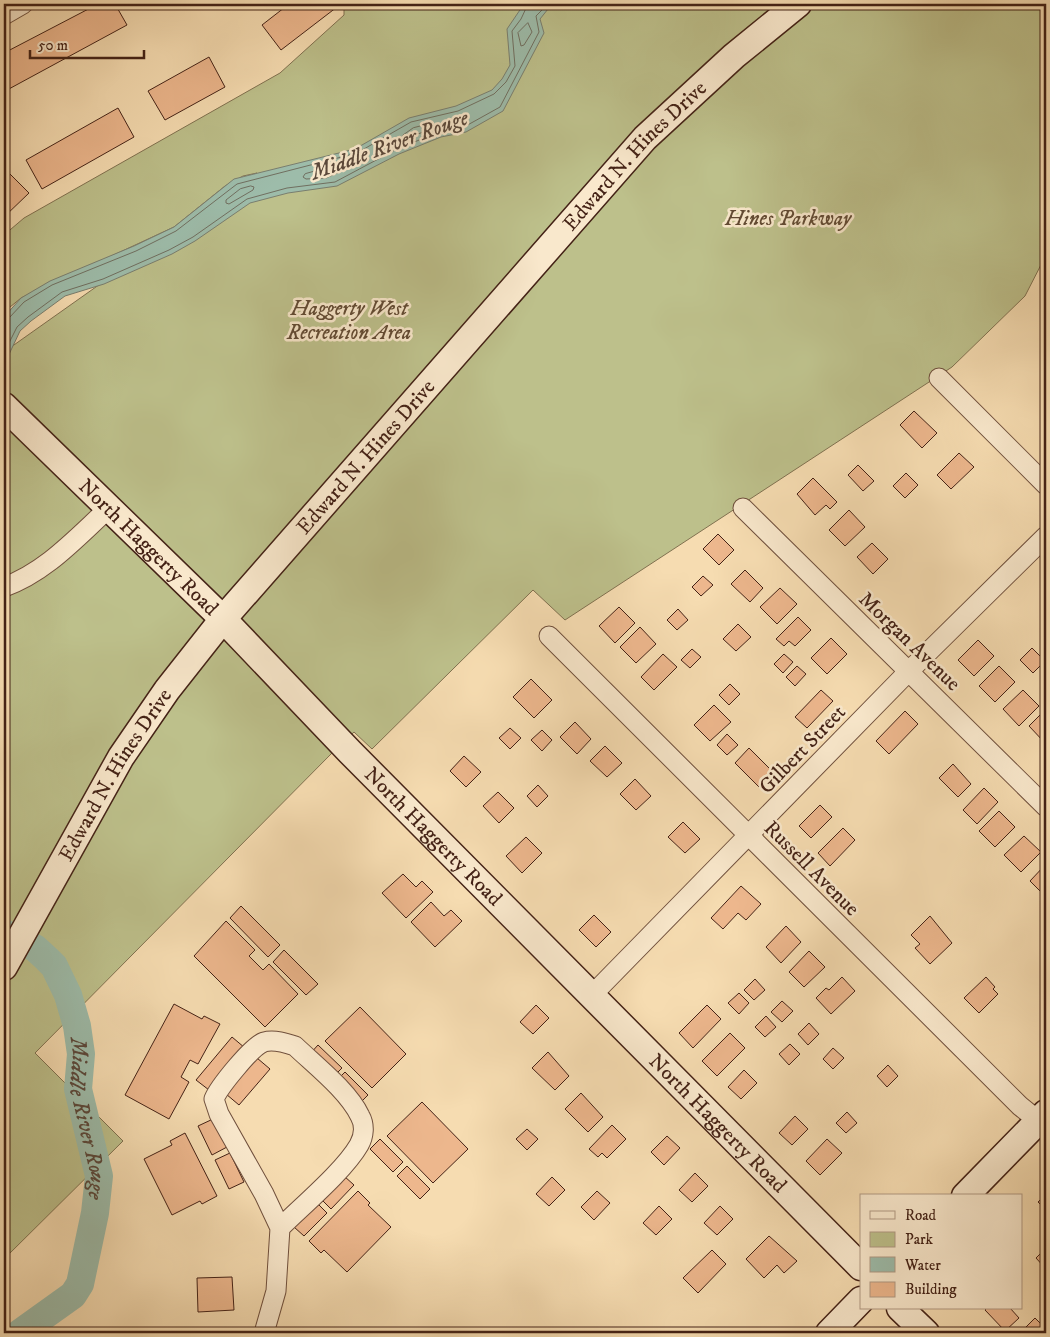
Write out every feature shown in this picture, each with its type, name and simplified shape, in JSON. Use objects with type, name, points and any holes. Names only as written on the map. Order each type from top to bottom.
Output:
[{"type":"street","points":[[4,15],[23,4]]},
{"type":"street","name":"Edward N. Hines Drive","points":[[4,967],[121,757],[167,690],[223,619],[645,138],[734,56],[798,4]]},
{"type":"street","points":[[939,378],[1046,484]]},
{"type":"street","name":"North Haggerty Road","points":[[4,406],[223,619],[350,752],[860,1266]]},
{"type":"street","points":[[4,587],[25,580],[55,558],[109,508]]},
{"type":"street","name":"Morgan Avenue","points":[[743,508],[1046,807]]},
{"type":"street","name":"Gilbert Street","points":[[592,995],[908,672],[1046,536]]},
{"type":"street","name":"Russell Avenue","points":[[549,636],[1020,1106],[1044,1120]]},
{"type":"street","points":[[264,1333],[276,1291],[280,1228],[264,1194],[219,1114],[214,1099],[255,1048],[265,1042],[283,1042],[296,1046],[353,1104],[361,1118],[364,1131],[360,1144],[345,1163],[280,1228]]},
{"type":"street","points":[[967,1194],[1044,1120]]},
{"type":"street","points":[[829,1333],[860,1301]]},
{"type":"street","points":[[902,1310],[926,1333]]},
{"type":"green space","points":[[344,4],[1046,4],[1046,255],[1025,296],[952,367],[565,620],[533,590],[372,749],[354,732],[331,754],[35,1053],[123,1141],[4,1259],[4,352],[257,173],[243,176],[225,186],[174,227],[21,298],[4,312],[4,235],[24,218],[280,73],[344,15]]},
{"type":"water","points":[[524,4],[562,4],[548,9],[540,19],[544,33],[503,111],[466,132],[441,137],[399,154],[337,186],[288,193],[250,203],[195,241],[172,254],[104,284],[65,296],[20,331],[4,365],[4,317],[21,298],[50,281],[174,227],[234,179],[355,149],[409,118],[456,106],[492,90],[502,79],[510,65],[507,29]]},
{"type":"building","points":[[98,4],[115,4],[127,25],[7,90],[4,85],[4,53]]},
{"type":"building","points":[[289,4],[334,4],[337,7],[281,50],[262,25]]},
{"type":"building","points":[[209,57],[225,87],[165,120],[148,91]]},
{"type":"building","points":[[118,108],[134,137],[42,189],[26,160]]},
{"type":"building","points":[[5,169],[29,193],[4,217],[4,171]]},
{"type":"building","points":[[914,411],[937,433],[922,448],[900,425]]},
{"type":"building","points":[[959,453],[974,467],[951,489],[937,475]]},
{"type":"building","points":[[858,465],[874,481],[863,491],[848,475]]},
{"type":"building","points":[[906,473],[918,485],[905,498],[893,486]]},
{"type":"building","points":[[813,478],[837,502],[830,509],[826,505],[815,515],[797,494]]},
{"type":"building","points":[[849,510],[865,527],[845,546],[829,530]]},
{"type":"building","points":[[718,534],[734,550],[719,565],[703,549]]},
{"type":"building","points":[[872,543],[888,559],[873,574],[857,557]]},
{"type":"building","points":[[745,570],[763,588],[750,602],[731,584]]},
{"type":"building","points":[[703,576],[713,585],[701,596],[692,587]]},
{"type":"building","points":[[780,588],[797,604],[777,624],[760,607]]},
{"type":"building","points":[[619,607],[635,623],[615,643],[599,626]]},
{"type":"building","points":[[678,609],[688,620],[677,630],[667,620]]},
{"type":"building","points":[[798,617],[811,630],[795,646],[789,641],[784,646],[776,639]]},
{"type":"building","points":[[738,624],[751,637],[736,651],[723,639]]},
{"type":"building","points":[[640,627],[656,644],[636,663],[620,647]]},
{"type":"building","points":[[831,638],[847,654],[827,674],[811,658]]},
{"type":"building","points":[[978,640],[994,656],[974,676],[958,660]]},
{"type":"building","points":[[1032,648],[1045,661],[1033,673],[1020,660]]},
{"type":"building","points":[[692,649],[701,657],[690,668],[681,660]]},
{"type":"building","points":[[663,654],[677,667],[654,690],[641,677]]},
{"type":"building","points":[[784,654],[793,662],[783,673],[774,664]]},
{"type":"building","points":[[797,666],[806,674],[795,686],[786,677]]},
{"type":"building","points":[[999,666],[1015,682],[995,702],[979,686]]},
{"type":"building","points":[[531,679],[552,700],[534,718],[513,697]]},
{"type":"building","points":[[730,684],[740,694],[729,705],[719,695]]},
{"type":"building","points":[[821,690],[833,701],[807,728],[795,717]]},
{"type":"building","points":[[1023,690],[1039,706],[1019,726],[1003,709]]},
{"type":"building","points":[[714,705],[731,722],[710,741],[694,725]]},
{"type":"building","points":[[1046,709],[1046,742],[1045,743],[1029,726]]},
{"type":"building","points":[[905,711],[918,724],[889,754],[876,741]]},
{"type":"building","points":[[575,722],[591,739],[577,754],[560,737]]},
{"type":"building","points":[[510,728],[521,738],[510,749],[499,738]]},
{"type":"building","points":[[542,730],[552,740],[542,751],[531,740]]},
{"type":"building","points":[[727,734],[738,745],[727,755],[717,745]]},
{"type":"building","points":[[605,746],[622,763],[607,777],[590,761]]},
{"type":"building","points":[[749,748],[773,772],[759,787],[735,763]]},
{"type":"building","points":[[464,756],[481,772],[466,787],[450,771]]},
{"type":"building","points":[[953,764],[971,784],[958,797],[939,778]]},
{"type":"building","points":[[635,779],[651,796],[636,810],[620,794]]},
{"type":"building","points":[[538,785],[548,796],[537,807],[527,796]]},
{"type":"building","points":[[984,788],[998,802],[977,824],[963,810]]},
{"type":"building","points":[[498,792],[514,808],[499,823],[483,806]]},
{"type":"building","points":[[820,805],[832,817],[811,838],[799,826]]},
{"type":"building","points":[[999,811],[1015,827],[995,847],[979,831]]},
{"type":"building","points":[[683,822],[700,839],[685,853],[668,837]]},
{"type":"building","points":[[843,828],[855,840],[830,866],[818,853]]},
{"type":"building","points":[[1024,836],[1041,852],[1021,872],[1004,855]]},
{"type":"building","points":[[526,837],[542,853],[522,873],[506,856]]},
{"type":"building","points":[[1046,864],[1046,891],[1043,888],[1040,891],[1030,881]]},
{"type":"building","points":[[403,874],[416,887],[422,881],[433,892],[406,918],[382,893]]},
{"type":"building","points":[[741,886],[761,904],[746,920],[738,913],[723,929],[711,918]]},
{"type":"building","points":[[431,902],[444,916],[451,910],[462,921],[435,947],[411,922]]},
{"type":"building","points":[[241,906],[280,945],[268,957],[230,918]]},
{"type":"building","points":[[594,915],[611,932],[596,947],[579,930]]},
{"type":"building","points":[[930,916],[952,943],[930,964],[915,948],[920,944],[911,935]]},
{"type":"building","points":[[226,921],[255,950],[249,956],[263,970],[269,964],[298,994],[265,1027],[194,956]]},
{"type":"building","points":[[786,926],[801,942],[781,963],[766,947]]},
{"type":"building","points":[[284,950],[318,984],[306,995],[273,962]]},
{"type":"building","points":[[809,951],[825,967],[804,987],[789,972]]},
{"type":"building","points":[[842,977],[855,991],[831,1014],[816,998],[826,988],[829,990]]},
{"type":"building","points":[[986,977],[995,987],[993,989],[998,994],[979,1013],[964,998]]},
{"type":"building","points":[[755,979],[765,990],[754,1000],[744,990]]},
{"type":"building","points":[[739,993],[749,1003],[739,1014],[728,1003]]},
{"type":"building","points":[[782,1001],[793,1011],[782,1022],[771,1012]]},
{"type":"building","points":[[174,1004],[202,1019],[204,1016],[220,1024],[198,1064],[190,1060],[181,1077],[189,1082],[169,1119],[125,1095]]},
{"type":"building","points":[[536,1005],[549,1018],[533,1034],[520,1022]]},
{"type":"building","points":[[707,1005],[721,1019],[693,1048],[679,1033]]},
{"type":"building","points":[[360,1007],[406,1054],[372,1088],[325,1041]]},
{"type":"building","points":[[766,1016],[776,1027],[765,1037],[755,1027]]},
{"type":"building","points":[[809,1023],[819,1034],[808,1045],[798,1034]]},
{"type":"building","points":[[730,1033],[745,1048],[717,1076],[702,1061]]},
{"type":"building","points":[[232,1037],[245,1048],[209,1090],[196,1080]]},
{"type":"building","points":[[790,1044],[800,1054],[789,1065],[779,1054]]},
{"type":"building","points":[[318,1045],[342,1068],[332,1078],[309,1055]]},
{"type":"building","points":[[833,1048],[844,1058],[833,1069],[823,1059]]},
{"type":"building","points":[[548,1052],[569,1076],[555,1090],[532,1068]]},
{"type":"building","points":[[257,1058],[270,1069],[239,1105],[226,1094]]},
{"type":"building","points":[[888,1065],[898,1076],[887,1087],[877,1076]]},
{"type":"building","points":[[744,1070],[757,1083],[741,1099],[728,1087]]},
{"type":"building","points":[[345,1072],[368,1095],[358,1105],[335,1082]]},
{"type":"building","points":[[581,1093],[603,1117],[588,1132],[565,1109]]},
{"type":"building","points":[[422,1102],[468,1149],[433,1183],[387,1136]]},
{"type":"building","points":[[847,1112],[857,1123],[846,1133],[836,1123]]},
{"type":"building","points":[[795,1116],[808,1129],[792,1145],[779,1133]]},
{"type":"building","points":[[213,1119],[227,1147],[212,1155],[198,1126]]},
{"type":"building","points":[[612,1125],[626,1139],[607,1158],[602,1153],[598,1157],[589,1149]]},
{"type":"building","points":[[527,1129],[538,1139],[527,1150],[516,1139]]},
{"type":"building","points":[[185,1133],[217,1196],[202,1204],[200,1201],[172,1215],[144,1159],[172,1145],[170,1141]]},
{"type":"building","points":[[667,1136],[680,1148],[664,1165],[651,1152]]},
{"type":"building","points":[[380,1139],[403,1162],[393,1172],[370,1149]]},
{"type":"building","points":[[827,1139],[842,1153],[820,1175],[806,1161]]},
{"type":"building","points":[[230,1153],[244,1182],[229,1189],[215,1160]]},
{"type":"building","points":[[407,1166],[430,1189],[420,1199],[397,1176]]},
{"type":"building","points":[[695,1173],[708,1186],[692,1202],[679,1190]]},
{"type":"building","points":[[344,1176],[354,1185],[331,1209],[321,1199]]},
{"type":"building","points":[[552,1177],[565,1190],[549,1206],[536,1194]]},
{"type":"building","points":[[358,1191],[370,1203],[368,1205],[391,1227],[347,1272],[324,1250],[321,1253],[309,1241]]},
{"type":"building","points":[[597,1191],[610,1203],[594,1220],[581,1207]]},
{"type":"building","points":[[1046,1194],[1046,1210],[1038,1202]]},
{"type":"building","points":[[317,1203],[327,1213],[304,1236],[294,1227]]},
{"type":"building","points":[[659,1206],[672,1219],[656,1235],[643,1223]]},
{"type":"building","points":[[720,1206],[733,1219],[717,1235],[704,1223]]},
{"type":"building","points":[[769,1236],[797,1261],[784,1273],[777,1265],[764,1278],[746,1259]]},
{"type":"building","points":[[1046,1248],[1046,1269],[1036,1258]]},
{"type":"building","points":[[712,1250],[726,1264],[698,1293],[683,1278]]},
{"type":"building","points":[[232,1277],[234,1310],[198,1312],[197,1278]]},
{"type":"building","points":[[985,1310],[1012,1310],[1019,1318],[1005,1331]]},
{"type":"building","points":[[1035,1318],[1046,1329],[1046,1333],[1020,1333]]},
{"type":"building","points":[[183,1331],[218,1331],[218,1333],[183,1333]]},
{"type":"waterway","name":"Middle River Rouge","points":[[4,933],[35,948],[47,959],[54,966],[68,995],[77,1026],[81,1054],[78,1089],[99,1176],[95,1213],[80,1284],[73,1295],[20,1333]]},
{"type":"park label","name":"Hines Parkway","points":[[788,218]]},
{"type":"park label","name":"Haggerty West Recreation Area","points":[[349,320]]}]
